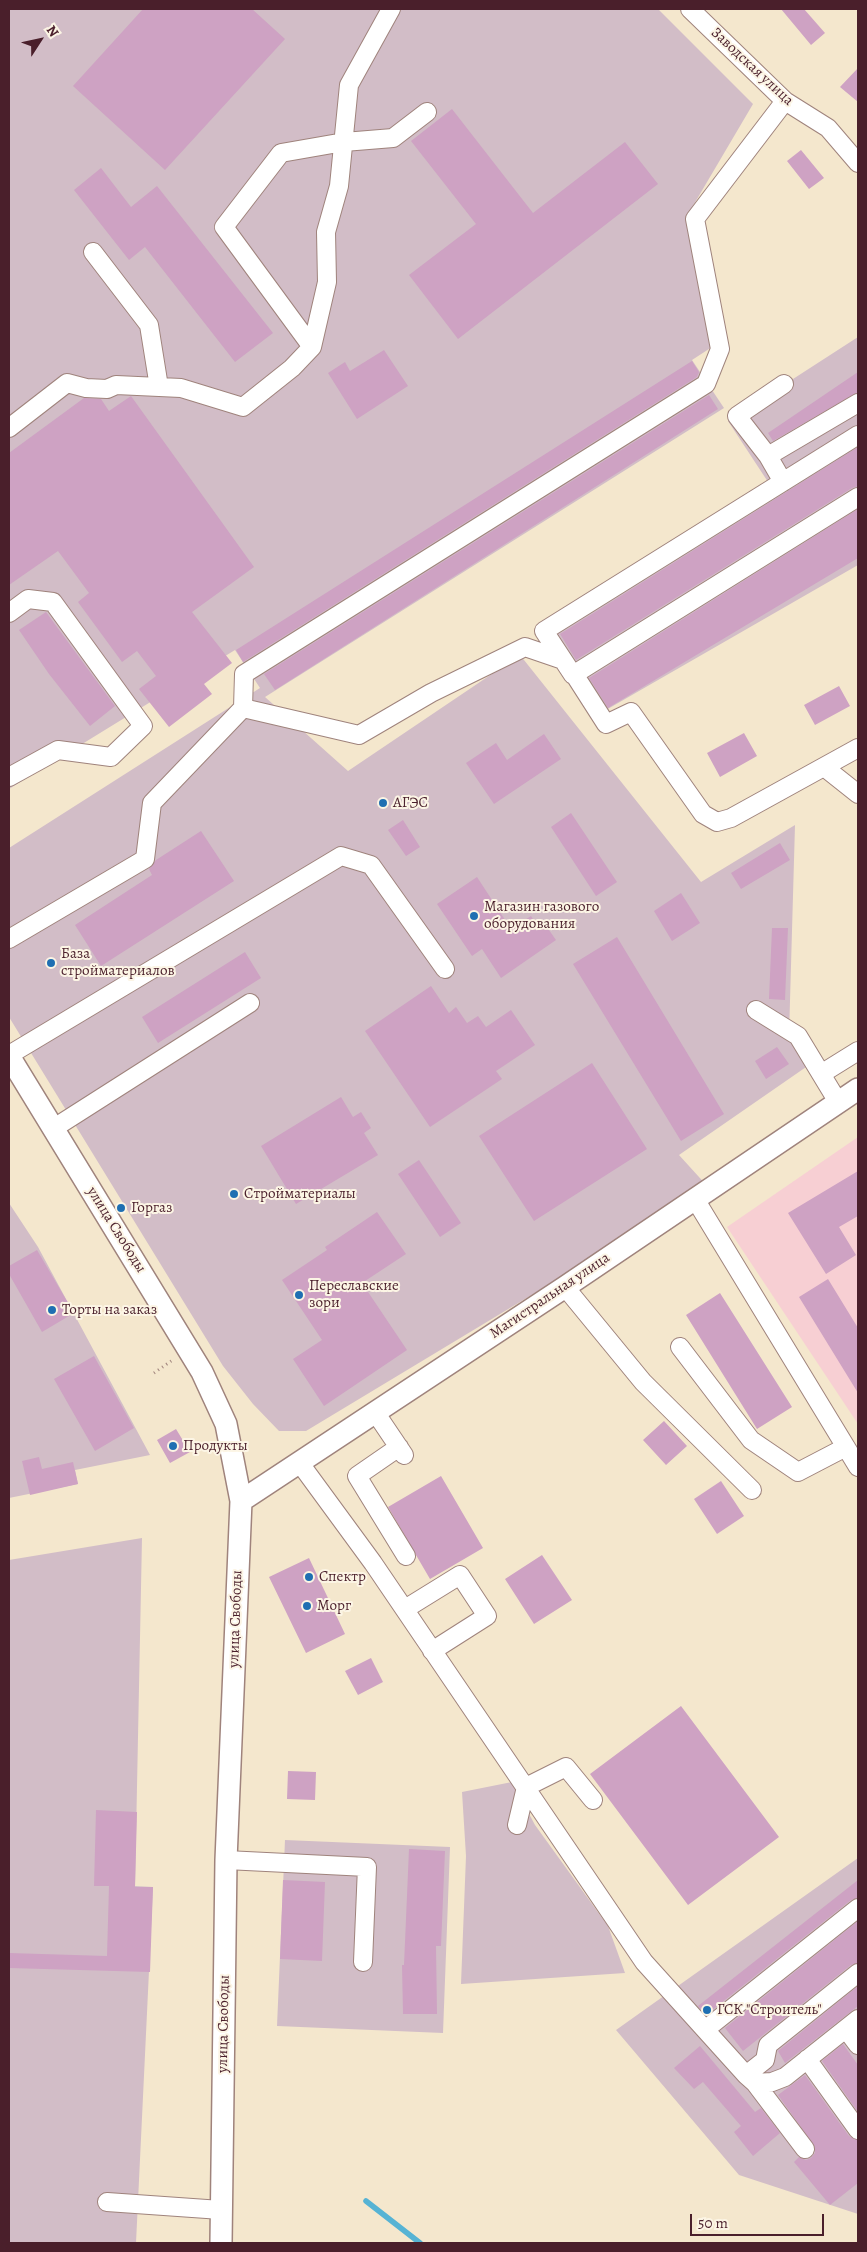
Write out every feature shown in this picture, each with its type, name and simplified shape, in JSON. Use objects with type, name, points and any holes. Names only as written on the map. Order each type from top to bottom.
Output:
[{"type":"main road","name":"улица Свободы","points":[[9,1056],[202,1372],[226,1424],[241,1501],[226,1860],[221,2243]]},
{"type":"main road","name":"Магистральная улица","points":[[241,1501],[565,1287],[858,1089]]},
{"type":"street","points":[[9,428],[67,383],[107,389],[116,385],[181,388],[243,407],[292,368],[312,347],[327,282],[326,232],[339,186],[350,85],[390,9]]},
{"type":"street","name":"Заводская улица","points":[[690,9],[786,101],[828,128],[858,163]]},
{"type":"street","points":[[9,939],[145,859],[152,803],[243,708],[244,674],[706,384],[720,348],[695,219],[786,101]]},
{"type":"street","points":[[312,347],[224,227],[281,153],[344,142],[392,138],[427,112]]},
{"type":"street","points":[[93,252],[149,325],[159,387]]},
{"type":"street","points":[[783,482],[768,456],[737,416],[784,384]]},
{"type":"street","points":[[768,456],[857,407]]},
{"type":"street","points":[[858,435],[544,631],[606,724],[631,712],[703,814],[717,822],[731,818],[858,748]]},
{"type":"street","points":[[574,674],[858,497]]},
{"type":"street","points":[[9,613],[28,600],[53,602],[143,726],[111,757],[58,750],[9,777]]},
{"type":"street","points":[[243,708],[359,735],[431,693],[525,646],[563,660]]},
{"type":"street","points":[[824,767],[858,794]]},
{"type":"street","points":[[9,1056],[341,856],[371,865],[445,969]]},
{"type":"street","points":[[54,1128],[250,1003]]},
{"type":"street","points":[[756,1010],[798,1036],[838,1102]]},
{"type":"street","points":[[821,1074],[858,1051]]},
{"type":"street","points":[[695,1199],[858,1467]]},
{"type":"street","points":[[565,1287],[643,1382],[752,1490]]},
{"type":"street","points":[[680,1347],[751,1440],[798,1472],[846,1447]]},
{"type":"street","points":[[375,1412],[402,1451],[357,1476],[406,1556]]},
{"type":"street","points":[[299,1462],[404,1610],[644,1962],[750,2079],[805,2149]]},
{"type":"street","points":[[404,1610],[460,1575],[487,1616],[432,1651]]},
{"type":"street","points":[[517,1825],[526,1788],[566,1767],[593,1800]]},
{"type":"street","points":[[226,1860],[368,1867],[363,1962]]},
{"type":"street","points":[[706,2029],[858,1908]]},
{"type":"street","points":[[750,2079],[765,2060],[768,2045],[858,1973]]},
{"type":"street","points":[[750,2079],[772,2082],[785,2077],[852,2024],[858,2045]]},
{"type":"street","points":[[807,2059],[858,2130]]},
{"type":"street","points":[[107,2202],[221,2210]]},
{"type":"shaded area","points":[[9,9],[658,9],[753,104],[687,216],[712,347],[692,360],[724,408],[265,697],[348,771],[520,655],[701,882],[795,825],[789,1036],[809,1065],[679,1155],[709,1188],[306,1431],[279,1431],[253,1404],[223,1366],[9,1017],[9,848],[260,688],[235,650],[9,789]]},
{"type":"shaded area","points":[[858,337],[858,565],[599,714],[543,631],[772,488],[728,421]]},
{"type":"shaded area","points":[[858,1137],[858,1424],[727,1227]]},
{"type":"shaded area","points":[[9,1203],[38,1247],[150,1455],[75,1470],[78,1484],[9,1498]]},
{"type":"shaded area","points":[[142,1538],[135,1886],[153,1887],[136,2243],[9,2243],[9,1560]]},
{"type":"shaded area","points":[[512,1782],[535,1825],[608,1926],[625,1973],[461,1984],[466,1856],[462,1792]]},
{"type":"shaded area","points":[[285,1840],[450,1847],[443,2033],[277,2026]]},
{"type":"shaded area","points":[[858,1858],[858,2214],[739,2175],[616,2030]]},
{"type":"building","points":[[143,9],[252,9],[285,39],[165,170],[73,86]]},
{"type":"building","points":[[781,9],[804,9],[825,33],[811,45]]},
{"type":"building","points":[[858,68],[858,102],[840,87]]},
{"type":"building","points":[[452,109],[533,213],[625,142],[658,184],[458,339],[409,275],[476,224],[411,141]]},
{"type":"building","points":[[801,150],[824,178],[809,189],[787,161]]},
{"type":"building","points":[[101,168],[131,207],[157,186],[273,333],[235,362],[145,247],[129,260],[74,190]]},
{"type":"building","points":[[384,350],[408,386],[357,419],[328,373],[345,362],[350,371]]},
{"type":"building","points":[[692,361],[699,372],[697,377],[243,662],[236,650]]},
{"type":"building","points":[[858,372],[858,392],[773,441],[768,433]]},
{"type":"building","points":[[709,395],[718,409],[275,690],[264,674]]},
{"type":"building","points":[[131,396],[254,567],[192,612],[232,663],[204,684],[212,694],[169,727],[139,689],[156,676],[137,651],[122,662],[78,602],[89,593],[58,551],[9,585],[9,453],[84,398],[101,399],[109,411]]},
{"type":"building","points":[[858,447],[858,486],[576,660],[560,634]]},
{"type":"building","points":[[858,509],[858,558],[608,708],[589,678]]},
{"type":"building","points":[[46,612],[115,706],[90,726],[49,674],[19,630]]},
{"type":"building","points":[[839,686],[850,706],[815,725],[804,705]]},
{"type":"building","points":[[744,733],[757,756],[720,777],[707,753]]},
{"type":"building","points":[[544,734],[561,759],[494,804],[466,763],[496,743],[507,760]]},
{"type":"building","points":[[571,813],[617,882],[596,896],[551,827]]},
{"type":"building","points":[[403,820],[420,847],[406,856],[388,830]]},
{"type":"building","points":[[201,831],[234,881],[101,966],[75,925],[152,875],[149,869],[156,860]]},
{"type":"building","points":[[780,843],[790,860],[741,889],[731,873]]},
{"type":"building","points":[[477,877],[511,929],[531,916],[538,927],[544,923],[556,940],[501,978],[482,949],[472,956],[437,904]]},
{"type":"building","points":[[681,893],[700,923],[672,941],[654,911]]},
{"type":"building","points":[[772,928],[788,928],[785,1000],[769,999]]},
{"type":"building","points":[[617,937],[724,1114],[681,1141],[573,964]]},
{"type":"building","points":[[245,952],[261,978],[158,1043],[142,1017]]},
{"type":"building","points":[[431,986],[449,1013],[456,1007],[467,1023],[478,1016],[486,1027],[511,1010],[535,1045],[496,1071],[502,1079],[430,1127],[365,1031]]},
{"type":"building","points":[[777,1047],[789,1064],[766,1079],[755,1061]]},
{"type":"building","points":[[592,1063],[647,1149],[534,1221],[479,1136]]},
{"type":"building","points":[[341,1097],[353,1117],[361,1112],[371,1128],[364,1133],[378,1155],[296,1204],[261,1146]]},
{"type":"building","points":[[419,1160],[461,1223],[440,1237],[398,1174]]},
{"type":"building","points":[[858,1171],[858,1216],[839,1227],[856,1255],[826,1274],[788,1213]]},
{"type":"building","points":[[377,1212],[406,1254],[362,1283],[407,1350],[324,1406],[293,1359],[322,1340],[282,1280],[327,1250],[325,1247]]},
{"type":"building","points":[[37,1250],[74,1313],[42,1332],[9,1274],[9,1266]]},
{"type":"building","points":[[828,1279],[858,1328],[858,1393],[799,1297]]},
{"type":"building","points":[[720,1293],[792,1407],[757,1429],[686,1315]]},
{"type":"building","points":[[94,1356],[134,1428],[95,1451],[54,1379]]},
{"type":"building","points":[[664,1421],[687,1446],[666,1465],[643,1440]]},
{"type":"building","name":"Продукты","points":[[176,1429],[190,1452],[170,1463],[157,1440]]},
{"type":"building","points":[[39,1457],[42,1469],[73,1462],[78,1484],[30,1495],[22,1461]]},
{"type":"building","points":[[441,1476],[483,1548],[430,1579],[388,1507]]},
{"type":"building","points":[[721,1481],[744,1516],[717,1534],[694,1499]]},
{"type":"building","points":[[542,1555],[572,1600],[534,1624],[505,1579]]},
{"type":"building","name":"Морг","points":[[309,1558],[345,1634],[306,1653],[269,1577]]},
{"type":"building","points":[[371,1658],[383,1682],[358,1695],[345,1671]]},
{"type":"building","points":[[681,1706],[779,1837],[688,1905],[590,1774]]},
{"type":"building","points":[[288,1771],[316,1772],[315,1800],[287,1799]]},
{"type":"building","points":[[96,1810],[137,1812],[135,1887],[153,1887],[150,1972],[9,1968],[9,1953],[107,1956],[109,1886],[94,1886]]},
{"type":"building","points":[[409,1849],[445,1851],[441,1946],[436,1946],[437,2014],[403,2014],[402,1965],[404,1965]]},
{"type":"building","points":[[283,1880],[325,1882],[322,1961],[280,1959]]},
{"type":"building","points":[[858,1880],[858,1898],[851,1900],[706,2015],[698,2006]]},
{"type":"building","points":[[858,1921],[858,1963],[851,1965],[743,2051],[725,2028]]},
{"type":"building","points":[[858,1986],[858,2006],[785,2063],[778,2051]]},
{"type":"building","points":[[843,2044],[858,2065],[858,2112],[822,2061]]},
{"type":"building","points":[[700,2046],[755,2112],[761,2108],[780,2133],[753,2156],[734,2132],[741,2126],[703,2082],[694,2089],[674,2068]]},
{"type":"building","points":[[805,2075],[849,2136],[858,2140],[858,2183],[830,2205],[794,2162],[799,2157],[806,2160],[811,2158],[815,2153],[815,2147],[778,2095]]},
{"type":"waterway","points":[[366,2201],[420,2243]]},
{"type":"place","name":"АГЭС","points":[[383,803]]},
{"type":"place","name":"Магазин газового оборудования","points":[[474,916]]},
{"type":"place","name":"База стройматериалов","points":[[51,963]]},
{"type":"place","name":"Стройматериалы","points":[[234,1194]]},
{"type":"place","name":"Горгаз","points":[[121,1208]]},
{"type":"place","name":"Переславские зори","points":[[299,1295]]},
{"type":"place","name":"Торты на заказ","points":[[52,1310]]},
{"type":"place","name":"Продукты","points":[[173,1446]]},
{"type":"place","name":"Спектр","points":[[309,1577]]},
{"type":"place","name":"Морг","points":[[307,1606]]},
{"type":"place","name":"ГСК \"Строитель\"","points":[[707,2010]]}]
